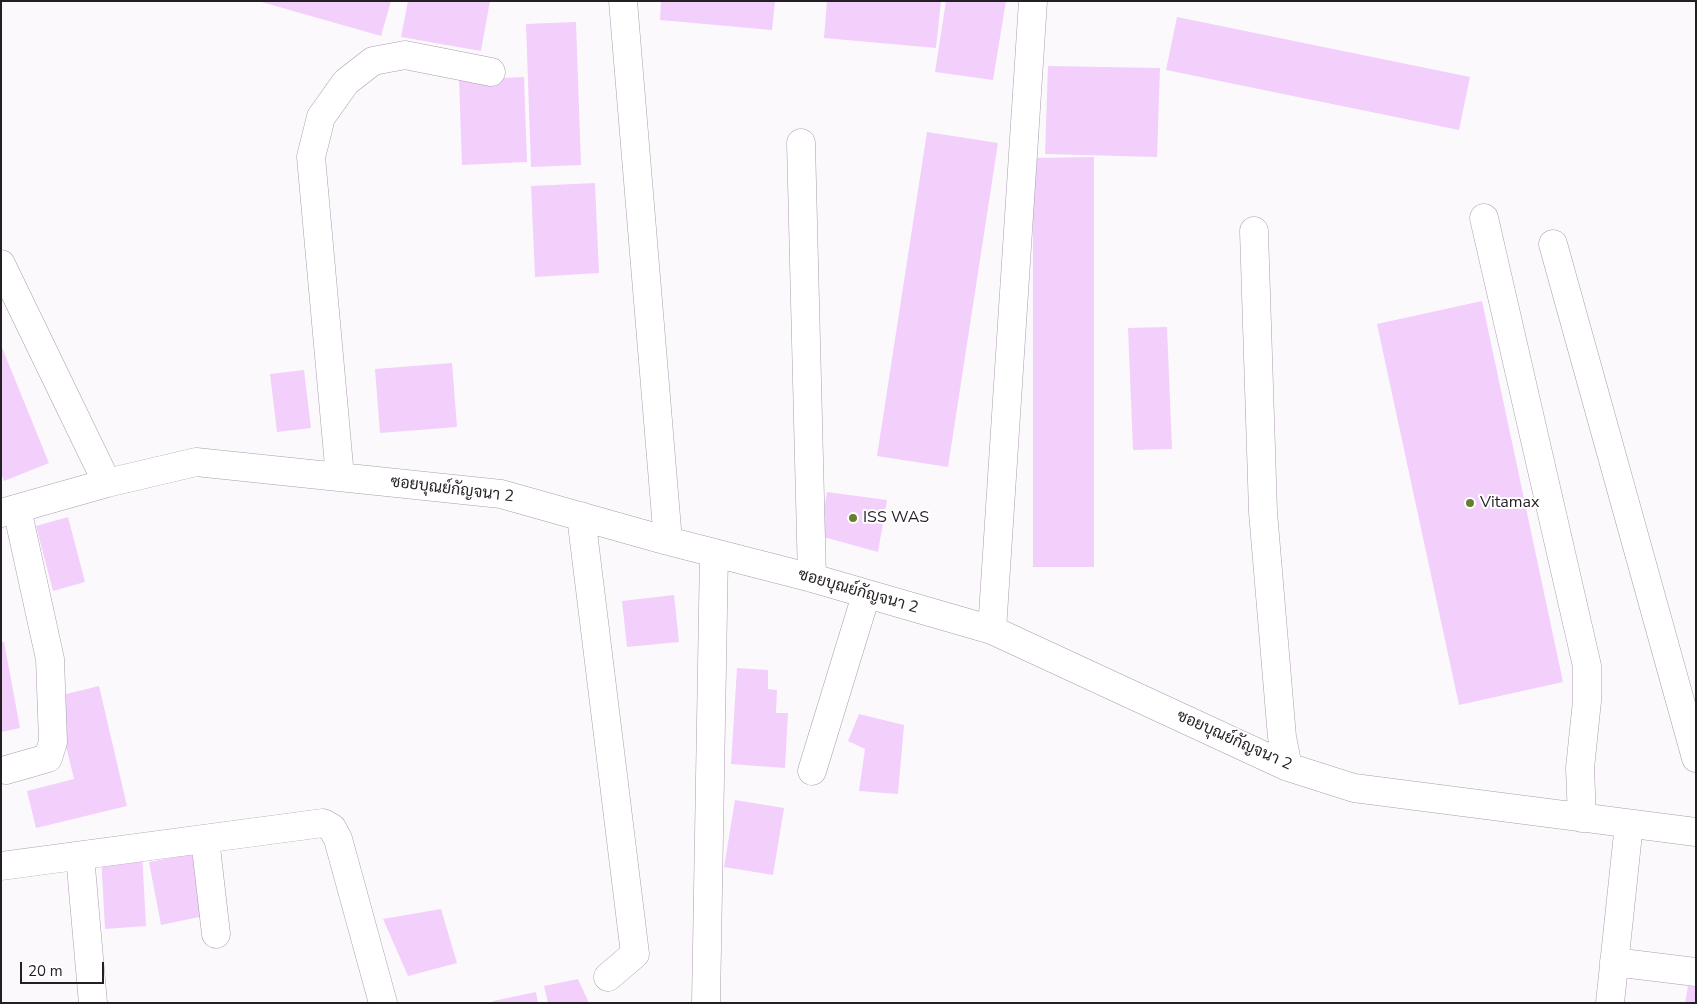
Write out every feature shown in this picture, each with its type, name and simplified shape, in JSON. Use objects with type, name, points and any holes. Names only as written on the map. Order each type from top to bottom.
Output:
[{"type":"street","points":[[623,1],[668,541]]},
{"type":"street","points":[[992,630],[1033,1]]},
{"type":"street","points":[[340,477],[311,157],[321,117],[346,82],[374,61],[405,55],[491,72]]},
{"type":"street","points":[[801,143],[812,578]]},
{"type":"street","points":[[1484,218],[1587,666],[1587,701],[1580,768],[1582,818]]},
{"type":"street","points":[[1254,231],[1263,512],[1282,737],[1288,766]]},
{"type":"street","points":[[1553,244],[1696,758]]},
{"type":"street","points":[[1,264],[107,484]]},
{"type":"street","name":"ซอยบุณย์กัญจนา 2","points":[[9,511],[196,462],[501,494],[668,541],[812,578],[992,630],[1288,766],[1354,788],[1696,832]]},
{"type":"street","points":[[6,770],[48,758],[53,742],[50,659],[9,511]]},
{"type":"street","points":[[581,516],[635,954],[608,977]]},
{"type":"street","points":[[706,1003],[714,553]]},
{"type":"street","points":[[812,771],[866,595]]},
{"type":"street","points":[[1,866],[323,823],[332,828],[338,839],[383,1003]]},
{"type":"street","points":[[1610,1003],[1629,824]]},
{"type":"street","points":[[205,839],[216,934]]},
{"type":"street","points":[[80,856],[93,1003]]},
{"type":"street","points":[[1614,962],[1696,972]]},
{"type":"building","points":[[258,1],[391,1],[381,36]]},
{"type":"building","points":[[408,1],[490,1],[481,51],[401,37]]},
{"type":"building","points":[[661,1],[775,1],[772,30],[660,20]]},
{"type":"building","points":[[827,1],[941,1],[936,48],[824,38]]},
{"type":"building","points":[[946,1],[1006,1],[993,80],[935,72]]},
{"type":"building","points":[[1177,17],[1470,77],[1459,130],[1166,70]]},
{"type":"building","points":[[576,22],[581,165],[531,167],[526,24]]},
{"type":"building","points":[[1048,66],[1160,68],[1157,157],[1045,154]]},
{"type":"building","points":[[524,77],[527,162],[462,165],[459,80]]},
{"type":"building","points":[[927,132],[998,143],[948,467],[877,456]]},
{"type":"building","points":[[1094,157],[1094,567],[1033,567],[1033,158]]},
{"type":"building","points":[[595,183],[599,273],[535,277],[531,186]]},
{"type":"building","name":"Vitamax","points":[[1482,301],[1563,682],[1459,705],[1377,324]]},
{"type":"building","points":[[1167,327],[1172,449],[1133,450],[1128,328]]},
{"type":"building","points":[[1,345],[49,463],[4,481],[1,473]]},
{"type":"building","points":[[452,363],[457,427],[380,433],[375,369]]},
{"type":"building","points":[[304,370],[311,428],[277,432],[270,374]]},
{"type":"building","name":"ISS WAS","points":[[827,492],[887,500],[878,552],[820,536]]},
{"type":"building","points":[[68,517],[85,582],[53,591],[36,526]]},
{"type":"building","points":[[674,595],[679,642],[627,647],[622,601]]},
{"type":"building","points":[[1,642],[4,642],[20,728],[1,732]]},
{"type":"building","points":[[737,668],[768,670],[768,689],[777,690],[776,713],[788,713],[785,768],[731,764]]},
{"type":"building","points":[[99,686],[127,806],[36,828],[27,791],[74,779],[54,697]]},
{"type":"building","points":[[859,714],[904,725],[898,794],[859,791],[865,749],[848,741]]},
{"type":"building","points":[[735,800],[784,808],[773,875],[724,867]]},
{"type":"building","points":[[142,852],[146,926],[105,929],[101,855]]},
{"type":"building","points":[[192,854],[204,916],[161,925],[149,862]]},
{"type":"building","points":[[441,909],[457,963],[408,976],[383,919]]},
{"type":"building","points":[[578,979],[589,1003],[548,1003],[544,986]]},
{"type":"building","points":[[1688,986],[1696,987],[1696,1003],[1685,1003]]},
{"type":"building","points":[[536,992],[538,1003],[493,1003],[493,1001]]},
{"type":"place","name":"Vitamax","points":[[1470,503]]},
{"type":"place","name":"ISS WAS","points":[[853,518]]}]
